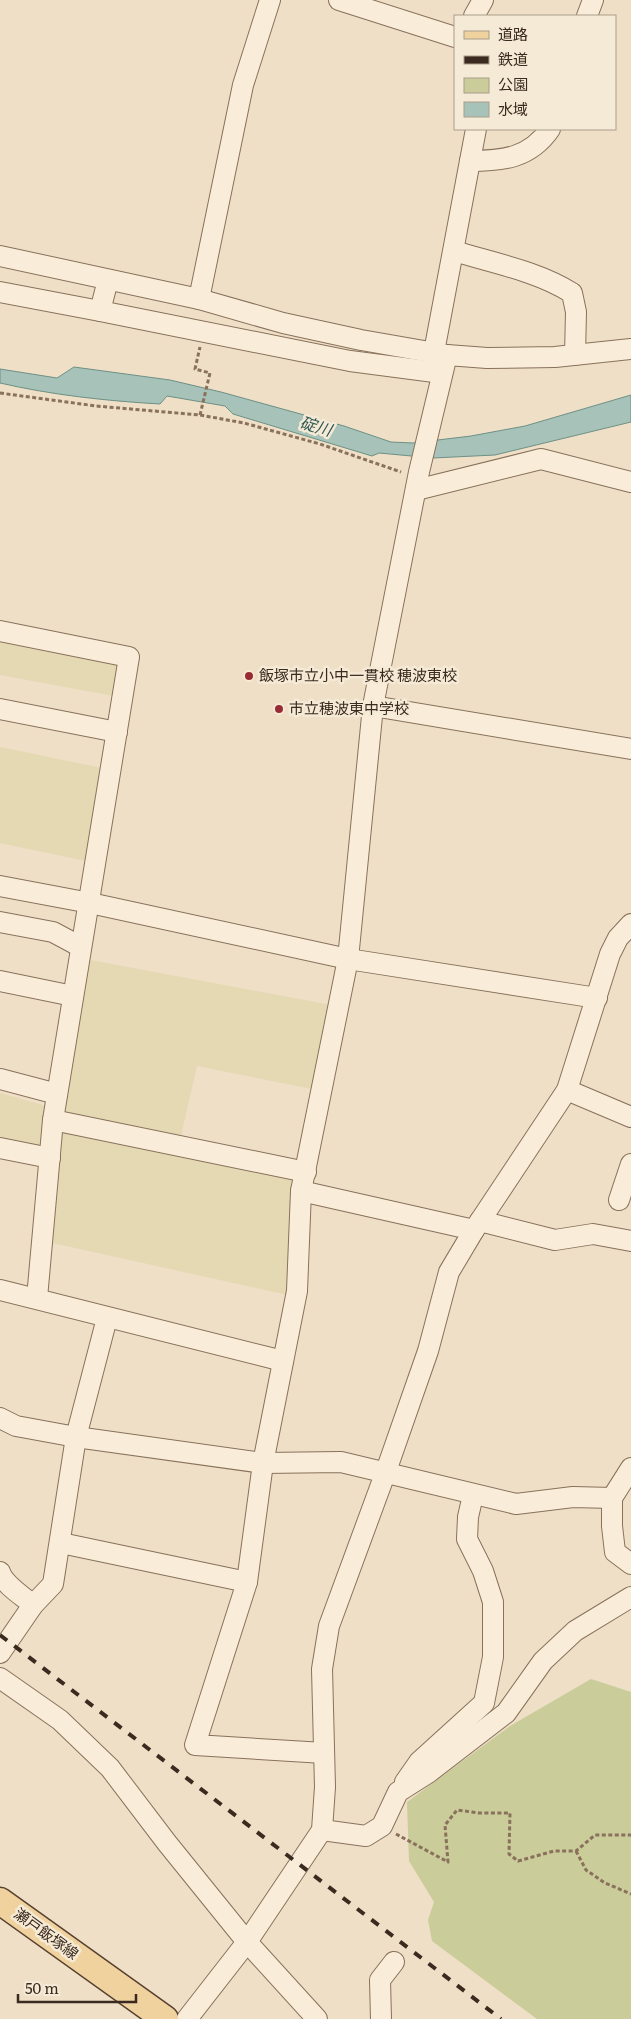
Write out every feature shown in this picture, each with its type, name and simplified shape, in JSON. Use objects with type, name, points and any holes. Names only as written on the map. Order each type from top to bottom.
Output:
[{"type":"main road","name":"瀬戸飯塚線","points":[[0,1900],[165,2019]]},
{"type":"street","points":[[199,299],[243,85],[270,0]]},
{"type":"street","points":[[339,0],[454,37]]},
{"type":"street","points":[[475,15],[483,0]]},
{"type":"street","points":[[589,15],[594,0]]},
{"type":"street","points":[[324,1753],[195,1746],[247,1582],[263,1463],[297,1291],[304,1182],[348,959],[373,706],[441,360],[454,252],[476,130]]},
{"type":"street","points":[[470,161],[496,161],[514,157],[543,140],[549,130]]},
{"type":"street","points":[[454,252],[540,277],[572,293],[576,312],[575,355]]},
{"type":"street","points":[[0,256],[199,299],[300,327],[441,360]]},
{"type":"street","points":[[100,311],[108,280]]},
{"type":"street","points":[[0,292],[350,361],[575,355],[631,349]]},
{"type":"street","points":[[418,480],[541,459],[631,482]]},
{"type":"street","points":[[0,631],[129,657],[53,1120],[37,1298]]},
{"type":"street","points":[[373,706],[631,749]]},
{"type":"street","points":[[0,709],[117,732]]},
{"type":"street","points":[[0,886],[90,903],[348,959],[597,998]]},
{"type":"street","points":[[0,922],[53,932],[81,947]]},
{"type":"street","points":[[187,2019],[247,1942],[322,1830],[325,1787],[322,1669],[329,1626],[428,1351],[449,1272],[477,1226],[567,1090],[610,954],[618,938],[631,924]]},
{"type":"street","points":[[0,981],[73,996]]},
{"type":"street","points":[[0,1079],[57,1094]]},
{"type":"street","points":[[567,1090],[631,1117]]},
{"type":"street","points":[[53,1120],[477,1226],[554,1240],[593,1234],[631,1241]]},
{"type":"street","points":[[0,1148],[50,1158]]},
{"type":"street","points":[[619,1200],[631,1164]]},
{"type":"street","points":[[0,1290],[283,1361]]},
{"type":"street","points":[[0,1653],[33,1605],[53,1584],[76,1436],[107,1318]]},
{"type":"street","points":[[0,1418],[16,1426],[263,1463],[341,1462],[516,1504],[573,1497],[612,1498]]},
{"type":"street","points":[[630,1564],[614,1552],[612,1498],[631,1468]]},
{"type":"street","points":[[322,1830],[366,1836],[382,1826],[398,1792],[419,1762],[484,1703],[494,1656],[493,1602],[483,1571],[467,1538],[468,1517],[473,1495]]},
{"type":"street","points":[[60,1543],[247,1582]]},
{"type":"street","points":[[0,1572],[8,1584],[33,1605]]},
{"type":"street","points":[[398,1792],[428,1773],[506,1713],[543,1661],[575,1631],[631,1597]]},
{"type":"street","points":[[0,1678],[60,1720],[110,1768],[167,1843],[247,1942],[318,2019]]},
{"type":"street","points":[[381,2019],[380,1980],[394,1962]]},
{"type":"path","points":[[200,416],[210,373],[195,369],[203,332]]},
{"type":"path","points":[[0,393],[96,406],[200,416],[244,423],[320,444],[418,480]]},
{"type":"path","points":[[382,1826],[448,1862],[445,1825],[457,1810],[479,1813],[510,1813],[509,1854],[518,1861],[554,1851],[576,1851],[595,1835],[631,1834]]},
{"type":"path","points":[[576,1851],[586,1870],[605,1883],[631,1894]]},
{"type":"shaded area","points":[[0,629],[122,651],[114,696],[0,675]]},
{"type":"shaded area","points":[[0,747],[102,768],[86,861],[0,843]]},
{"type":"shaded area","points":[[85,959],[331,1005],[312,1089],[197,1066],[177,1153],[297,1180],[288,1295],[48,1242],[56,1128]]},
{"type":"shaded area","points":[[0,1093],[50,1107],[45,1152],[0,1142]]},
{"type":"green space","points":[[591,1679],[631,1692],[631,2019],[537,2019],[432,1941],[428,1920],[434,1902],[409,1861],[407,1802],[510,1726]]},
{"type":"water","name":"碇川","points":[[74,367],[170,380],[221,392],[344,426],[391,442],[413,443],[471,436],[525,426],[631,395],[631,422],[495,455],[433,458],[379,453],[372,456],[233,414],[225,406],[167,396],[160,404],[100,399],[39,391],[0,383],[0,369],[57,378]]},
{"type":"railway","points":[[0,1635],[501,2019]]},
{"type":"place","name":"飯塚市立小中一貫校 穂波東校","points":[[249,676]]},
{"type":"place","name":"市立穂波東中学校","points":[[279,709]]}]
